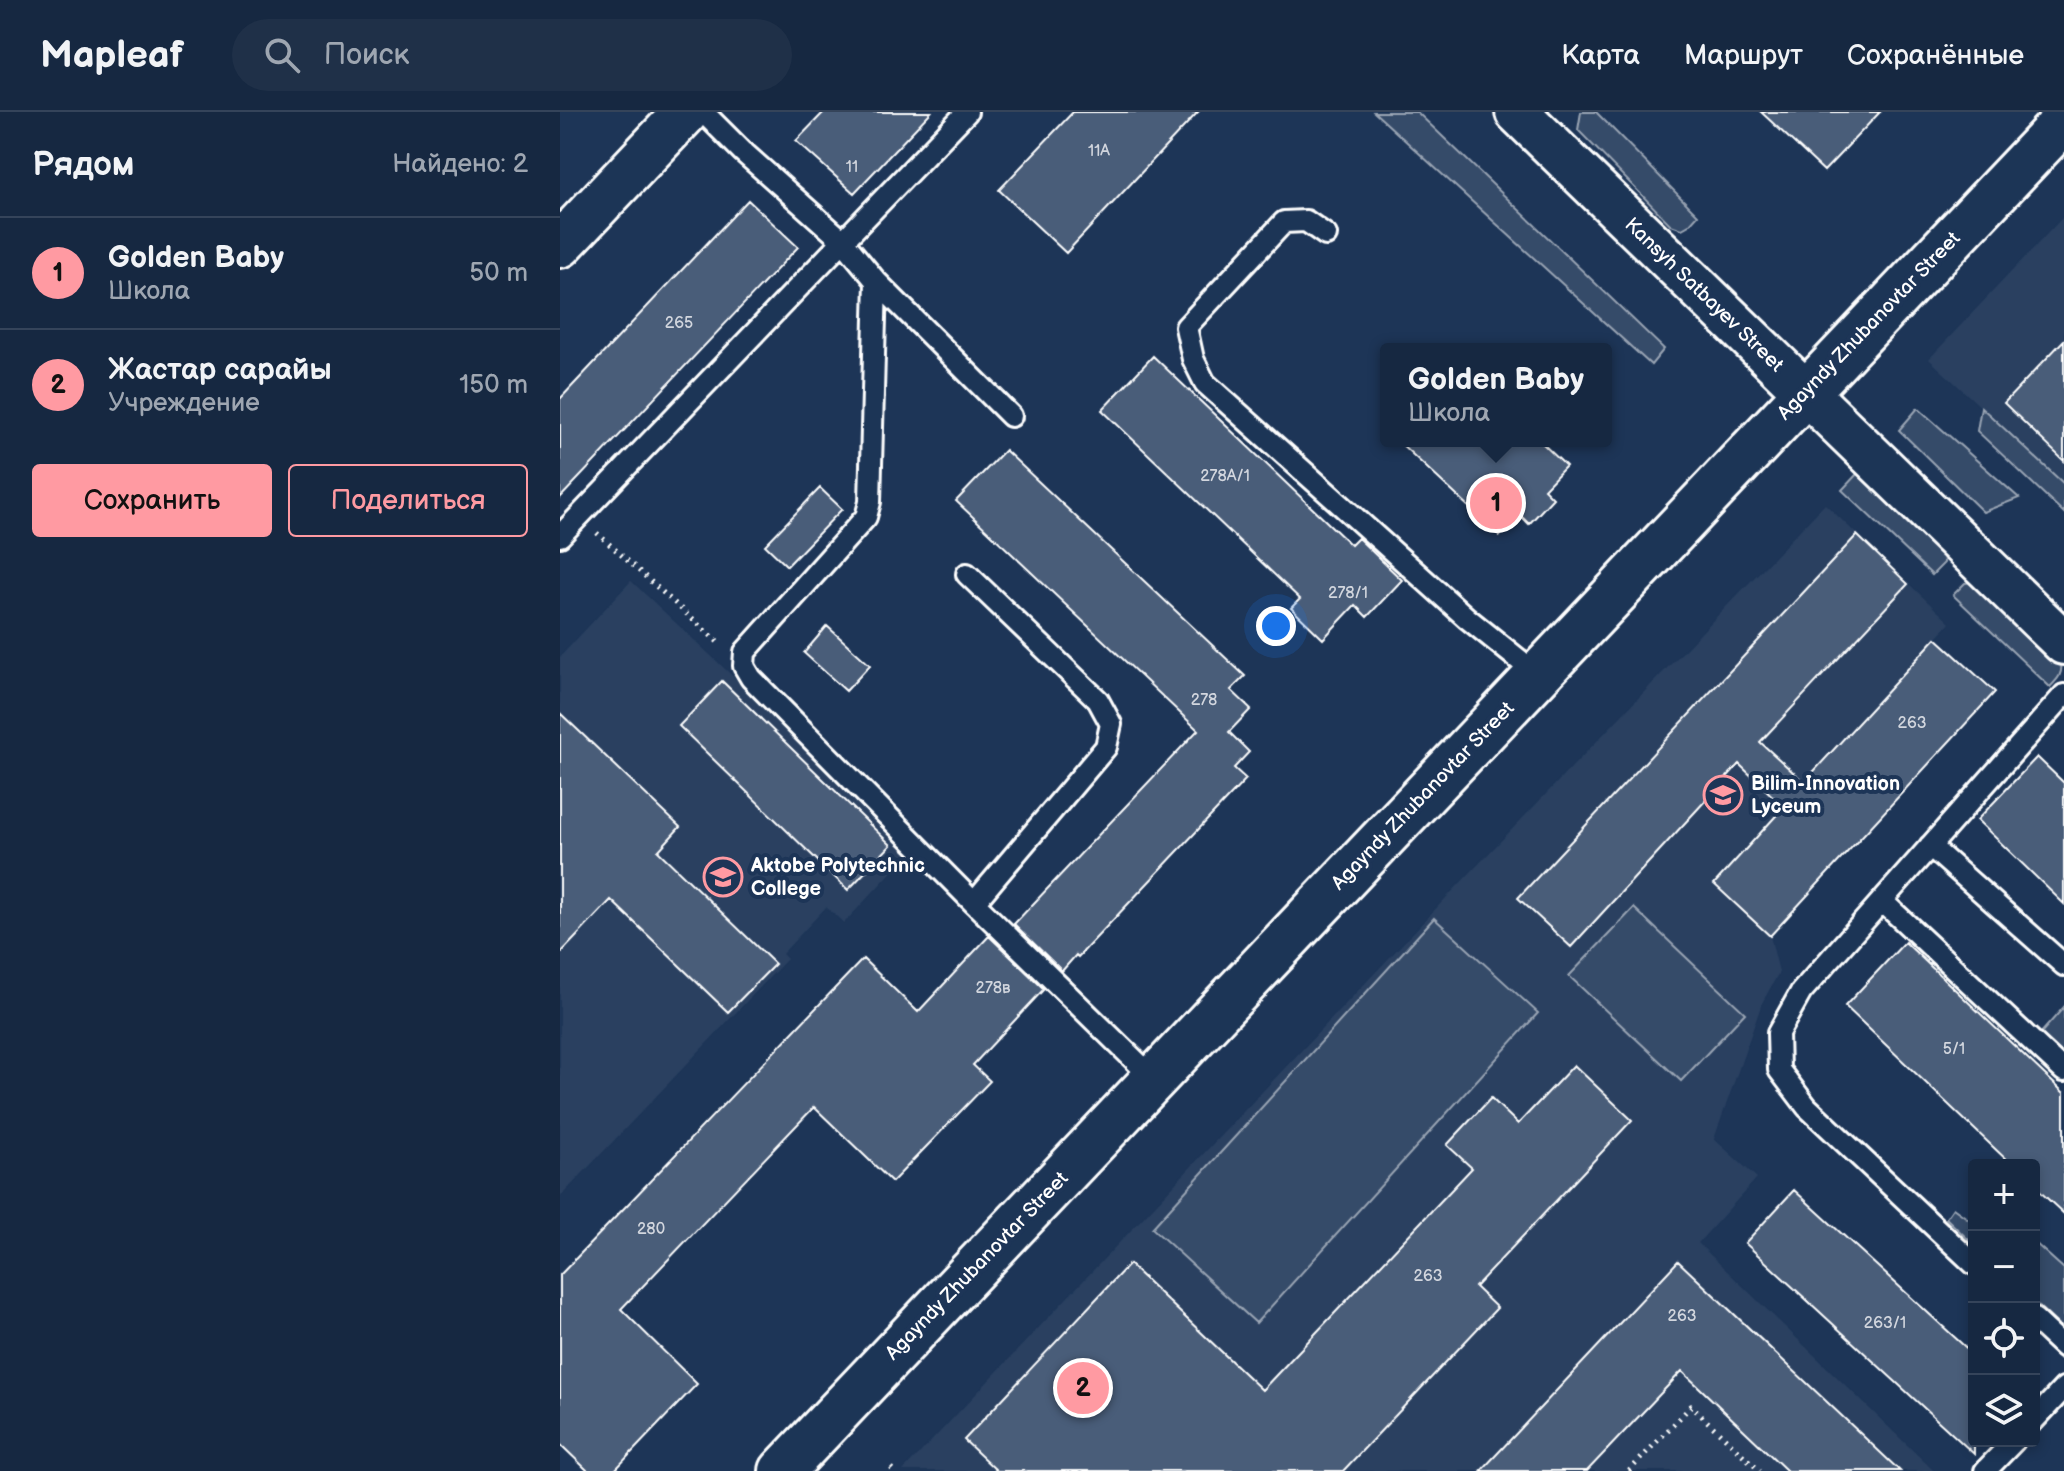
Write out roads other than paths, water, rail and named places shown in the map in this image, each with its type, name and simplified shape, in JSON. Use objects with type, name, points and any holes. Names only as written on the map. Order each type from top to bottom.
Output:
[{"type":"street","points":[[560,245],[686,112]]},
{"type":"street","name":"Kansyh Satbayev Street","points":[[1517,112],[2064,643]]},
{"type":"street","name":"Agayndy Zhubanovtar Street","points":[[782,1471],[2064,121]]},
{"type":"lane","points":[[703,112],[843,241],[876,281],[1011,416]]},
{"type":"lane","points":[[560,536],[967,112]]},
{"type":"lane","points":[[1326,235],[1306,221],[1284,222],[1186,327],[1193,359],[1205,383],[1467,618],[1538,675]]},
{"type":"lane","points":[[876,281],[870,502],[866,517],[745,652],[744,666],[751,678],[974,903],[1154,1079]]},
{"type":"lane","points":[[967,574],[1098,700],[1111,724],[1106,747],[974,903]]},
{"type":"lane","points":[[1968,1258],[1807,1107],[1779,1070],[1778,1033],[1801,992],[2064,695]]},
{"type":"lane","points":[[1930,846],[2064,965]]},
{"type":"lane","points":[[1882,901],[2064,1071]]},
{"type":"lane","points":[[2040,1325],[2064,1347]]},
{"type":"lane","points":[[2040,1414],[2064,1388]]},
{"type":"lane","points":[[1985,1471],[2008,1447]]},
{"type":"place","name":"Golden Baby","points":[[1496,503]]},
{"type":"place","name":"Bilim-Innovation Lyceum","points":[[1723,795]]},
{"type":"place","name":"Aktobe Polytechnic College","points":[[723,877]]},
{"type":"place","name":"Жастар сарайы","points":[[1083,1388]]}]
